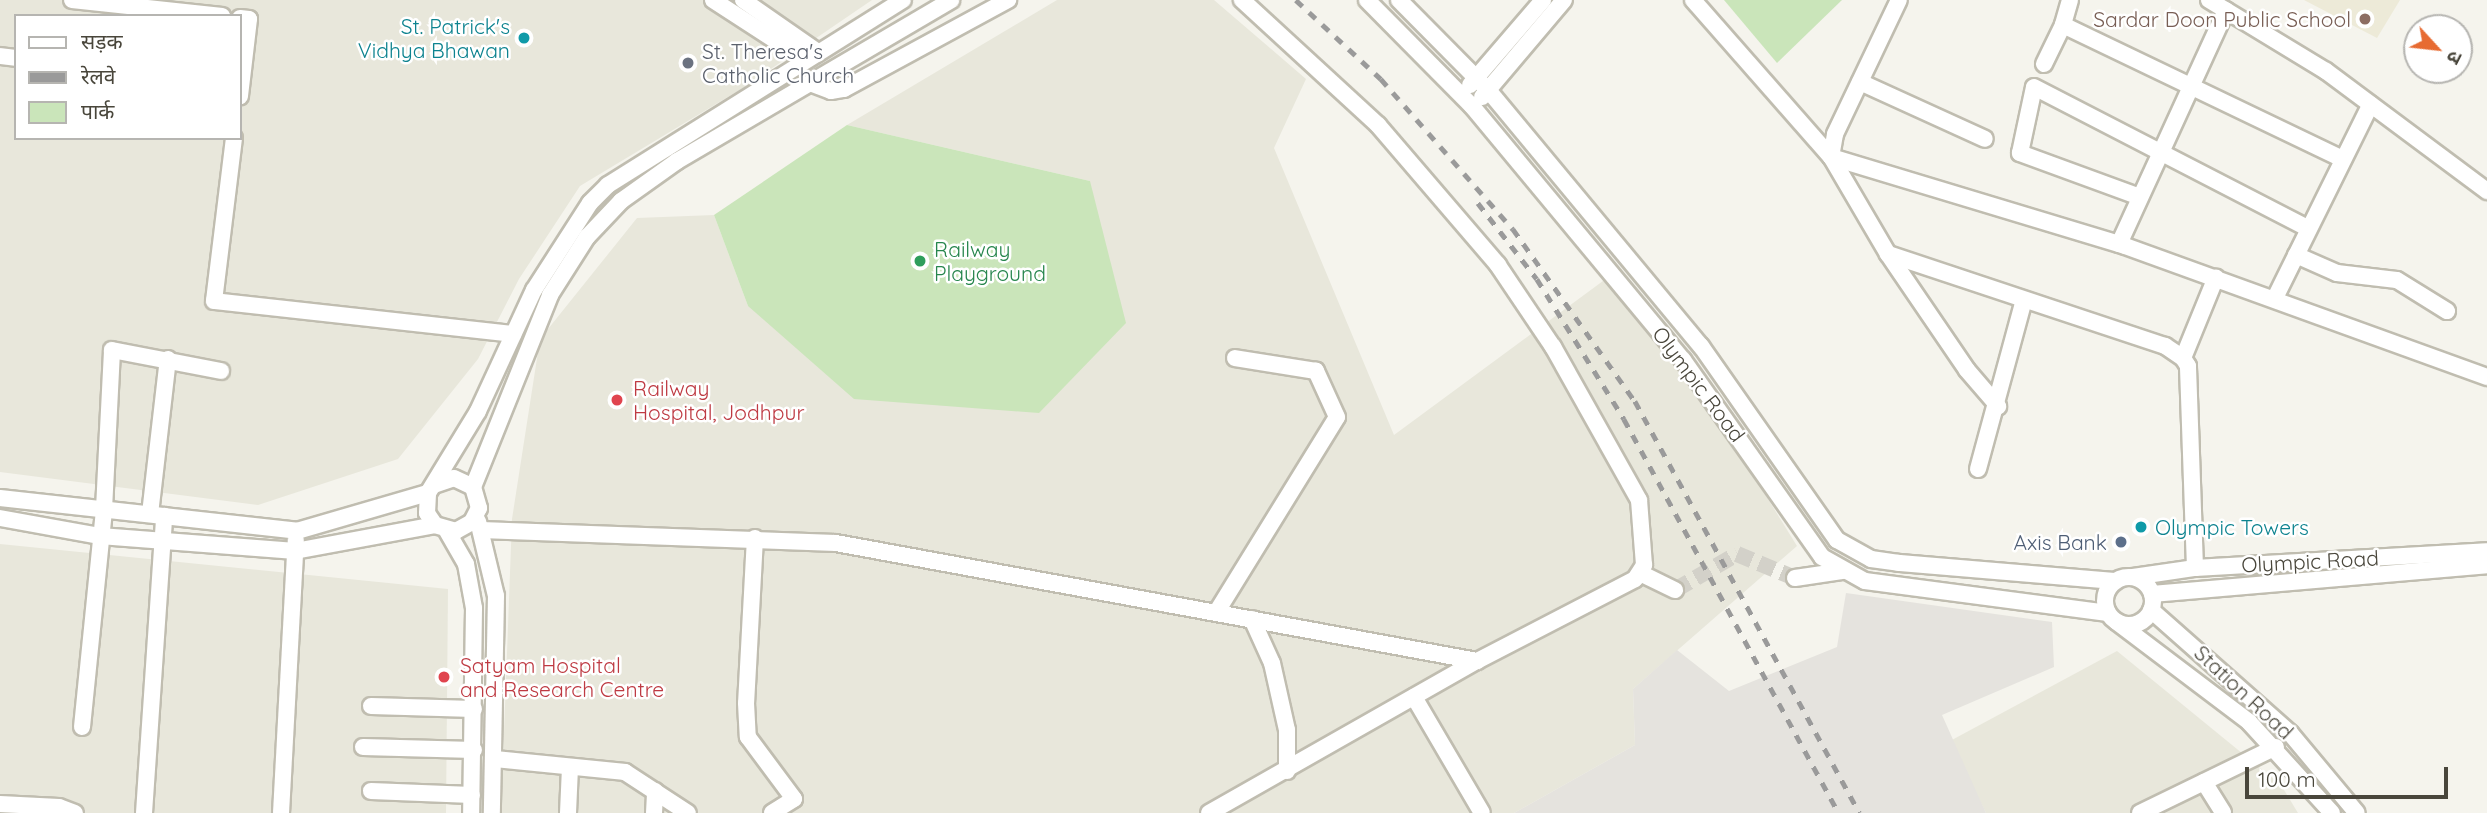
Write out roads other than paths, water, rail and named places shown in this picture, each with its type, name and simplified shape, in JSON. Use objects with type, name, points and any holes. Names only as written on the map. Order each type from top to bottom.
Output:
[{"type":"street","points":[[72,0],[203,14]]},
{"type":"street","points":[[713,0],[810,55]]},
{"type":"street","points":[[743,0],[810,55]]},
{"type":"street","points":[[471,813],[474,608],[466,564],[427,513],[431,489],[478,411],[513,334],[565,239],[608,185],[810,55],[903,0]]},
{"type":"street","points":[[473,487],[529,340],[561,276],[587,237],[642,184],[951,0]]},
{"type":"street","points":[[810,83],[831,91],[844,89],[1008,0]]},
{"type":"street","points":[[1241,0],[1378,125],[1470,230],[1528,309],[1639,500],[1644,545],[1640,573]]},
{"type":"street","name":"Olympic Road","points":[[1367,0],[1467,100],[1683,360],[1731,423],[1803,536],[1822,557],[1865,581],[2112,617]]},
{"type":"street","name":"Olympic Road","points":[[1399,0],[1489,91],[1701,346],[1837,540],[1871,559],[1910,565],[2115,581]]},
{"type":"street","points":[[1467,100],[1477,79],[1543,0]]},
{"type":"street","points":[[1467,100],[1489,91],[1564,0]]},
{"type":"street","points":[[1693,0],[1831,157],[1888,254],[1967,370],[1998,406]]},
{"type":"street","points":[[1831,157],[1835,134],[1899,0]]},
{"type":"street","points":[[2044,64],[2063,25],[2070,0]]},
{"type":"street","points":[[2209,0],[2326,71],[2487,191]]},
{"type":"street","points":[[2119,244],[2226,10]]},
{"type":"street","points":[[242,18],[249,19],[242,73]]},
{"type":"street","points":[[2063,25],[2343,159]]},
{"type":"street","points":[[782,74],[792,93]]},
{"type":"street","points":[[1860,82],[1985,139]]},
{"type":"street","points":[[2140,197],[2020,153],[2034,87],[2309,229]]},
{"type":"street","points":[[2275,298],[2371,104]]},
{"type":"street","points":[[234,140],[214,301],[513,334]]},
{"type":"street","points":[[1831,157],[2119,244],[2275,298],[2487,377]]},
{"type":"street","points":[[1888,254],[2165,346],[2183,358],[2188,366],[2195,568]]},
{"type":"street","points":[[2296,255],[2337,273],[2397,280],[2447,311]]},
{"type":"street","points":[[2183,358],[2216,277]]},
{"type":"street","points":[[1978,469],[1998,406],[2024,300]]},
{"type":"street","points":[[82,727],[104,509],[112,350],[221,371]]},
{"type":"street","points":[[1216,613],[1336,417],[1316,370],[1235,358]]},
{"type":"street","points":[[144,813],[163,541],[157,515],[168,359]]},
{"type":"street","points":[[0,498],[297,531],[431,489],[454,478],[473,487],[479,500],[479,522],[496,596],[492,813]]},
{"type":"street","points":[[0,518],[100,536],[295,551],[441,528],[465,528],[479,522],[836,543],[1477,661]]},
{"type":"street","points":[[281,813],[297,531]]},
{"type":"street","points":[[755,538],[746,703],[748,737],[794,800],[772,813]]},
{"type":"street","name":"Olympic Road","points":[[2133,577],[2195,568],[2487,551]]},
{"type":"street","name":"Olympic Road","points":[[2152,602],[2487,565]]},
{"type":"street","points":[[1795,578],[1843,571]]},
{"type":"street","points":[[1640,573],[1675,590]]},
{"type":"street","points":[[1209,813],[1477,661],[1640,573]]},
{"type":"street","points":[[2133,577],[2152,602],[2137,623],[2112,617],[2105,595],[2115,581],[2133,577]]},
{"type":"street","name":"Station Road","points":[[2152,602],[2290,733],[2357,813]]},
{"type":"street","name":"Station Road","points":[[2112,617],[2215,695],[2276,747],[2332,813]]},
{"type":"street","points":[[1252,619],[1272,663],[1287,730],[1287,771]]},
{"type":"street","points":[[1414,697],[1482,813]]},
{"type":"street","points":[[371,706],[474,709]]},
{"type":"street","points":[[363,747],[474,750]]},
{"type":"street","points":[[2140,813],[2276,747]]},
{"type":"street","points":[[495,759],[625,772],[688,813]]},
{"type":"street","points":[[568,813],[570,768]]},
{"type":"street","points":[[2204,782],[2223,813]]},
{"type":"street","points":[[371,791],[472,795]]},
{"type":"street","points":[[654,813],[655,791]]},
{"type":"street","points":[[0,804],[59,807],[75,813]]},
{"type":"tunnel","points":[[1675,590],[1737,554],[1795,578]]},
{"type":"railway","points":[[1296,0],[1381,79],[1513,229],[1635,401],[1860,813]]},
{"type":"railway","points":[[1478,203],[1537,279],[1624,419],[1839,813]]},
{"type":"place","name":"Sardar Doon Public School","points":[[2365,19]]},
{"type":"place","name":"St. Patrick's Vidhya Bhawan","points":[[524,38]]},
{"type":"place","name":"St. Theresa's Catholic Church","points":[[688,63]]},
{"type":"place","name":"Railway Playground","points":[[920,261]]},
{"type":"place","name":"Railway Hospital, Jodhpur","points":[[617,400]]},
{"type":"place","name":"Olympic Towers","points":[[2141,527]]},
{"type":"place","name":"Axis Bank","points":[[2121,542]]},
{"type":"place","name":"Satyam Hospital and Research Centre","points":[[444,677]]}]
